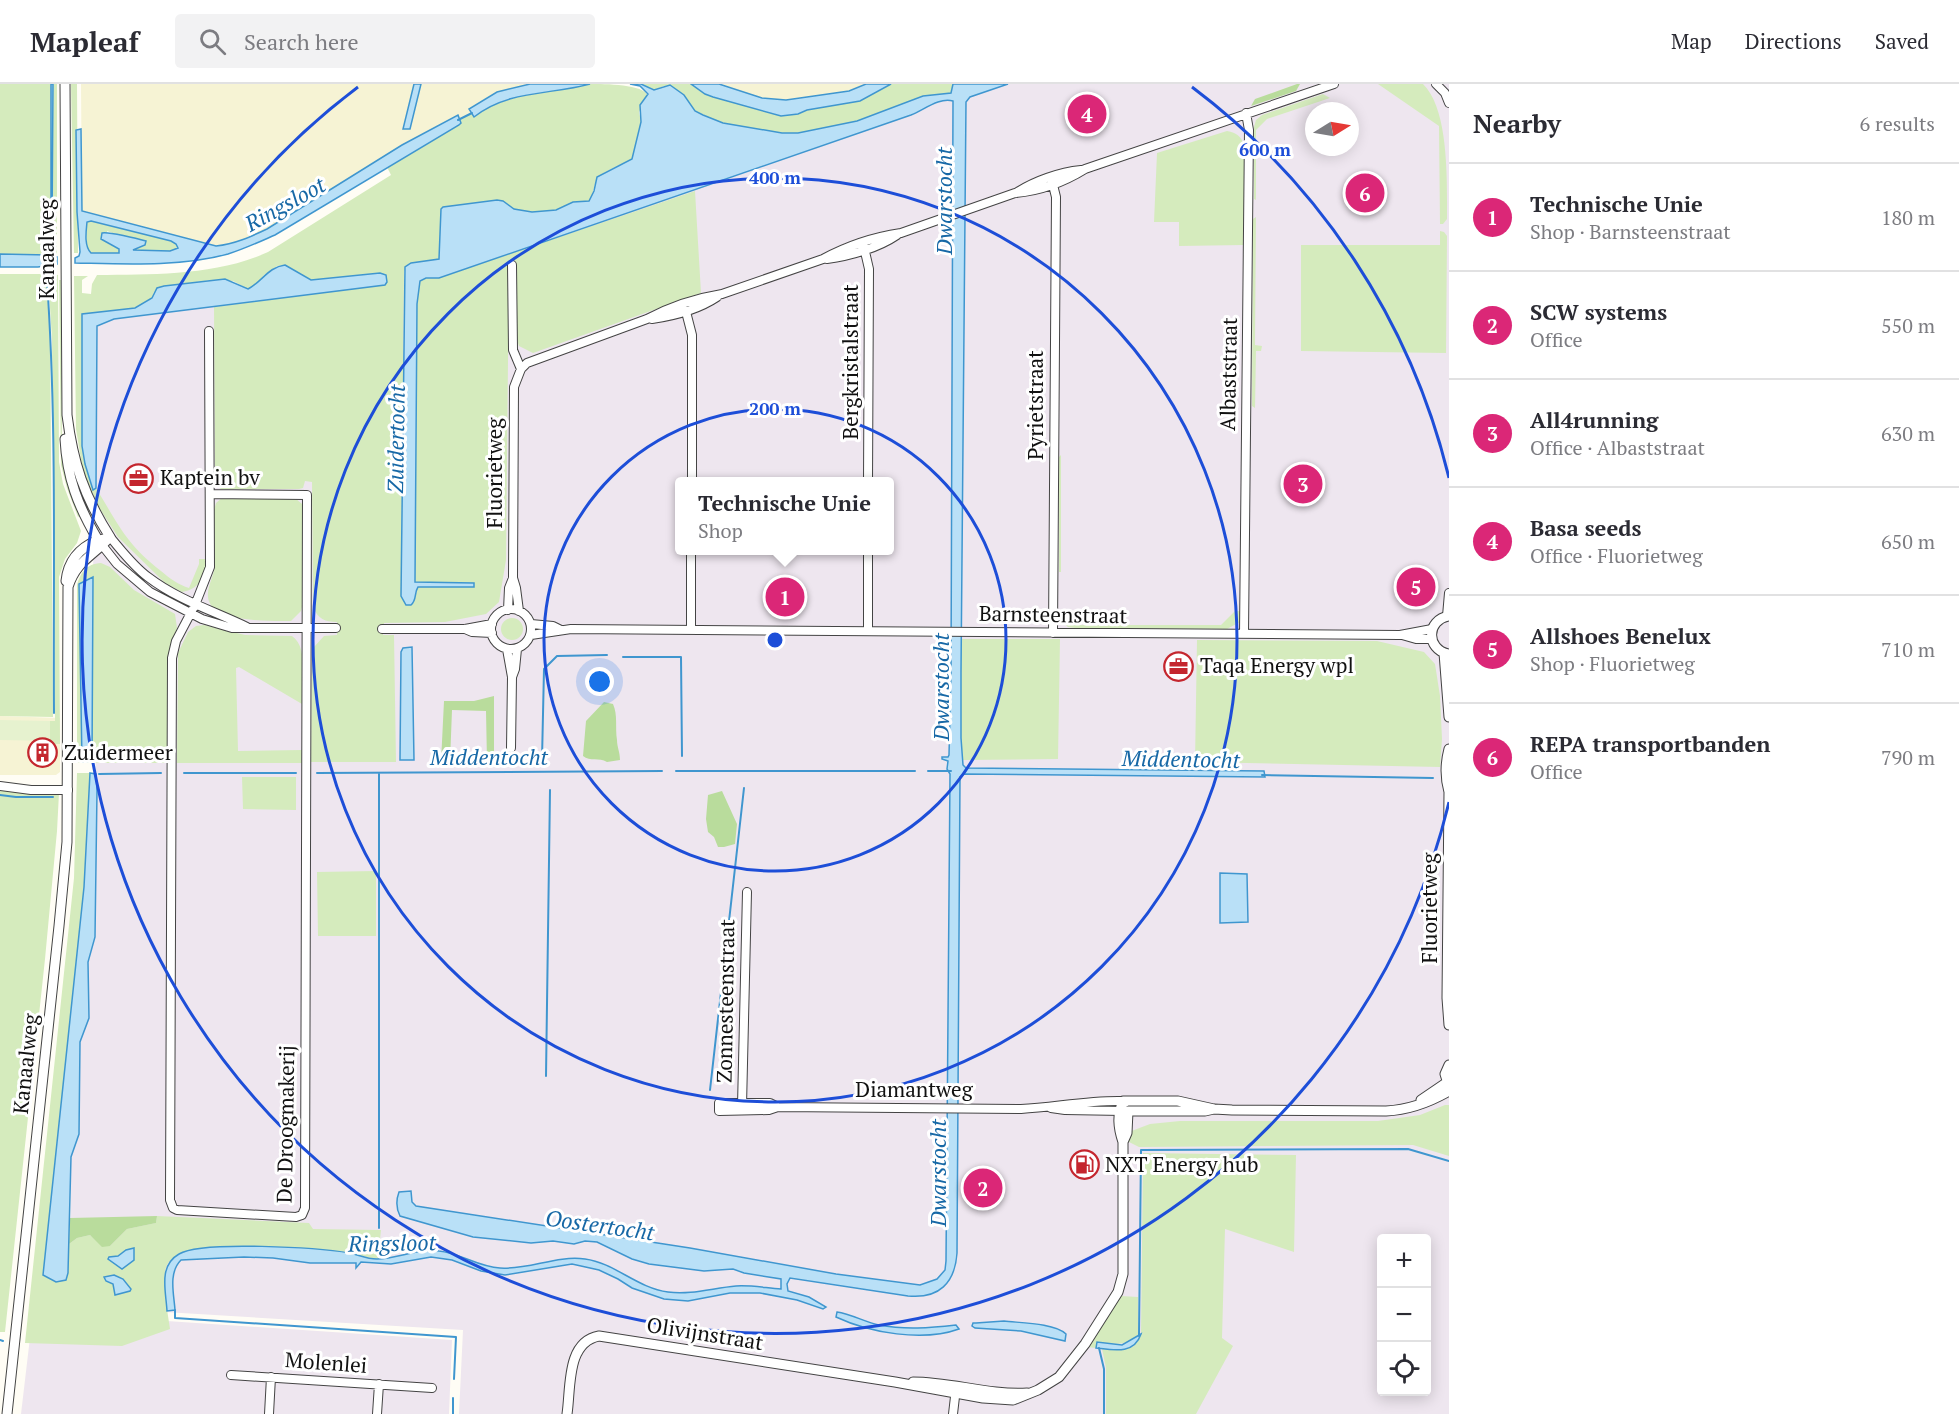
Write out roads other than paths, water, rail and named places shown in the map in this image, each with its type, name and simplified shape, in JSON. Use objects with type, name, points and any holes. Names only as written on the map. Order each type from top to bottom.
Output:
[{"type":"street","name":"Kanaalweg","points":[[7,1414],[67,842],[67,598],[71,577],[76,567],[100,543],[110,537],[87,498],[79,477],[72,453],[67,415],[65,84]]},
{"type":"street","points":[[521,369],[534,359],[648,319],[661,312],[685,307],[823,259],[837,251],[863,246],[884,236],[901,233],[969,210],[1025,187],[1052,181],[1073,171],[1085,169],[1334,84]]},
{"type":"street","points":[[1436,84],[1445,93],[1449,103]]},
{"type":"street","name":"Albaststraat","points":[[1244,634],[1250,130],[1246,114]]},
{"type":"street","name":"Pyrietstraat","points":[[1052,181],[1056,197],[1053,633]]},
{"type":"street","name":"Bergkristalstraat","points":[[863,246],[869,269],[868,477]]},
{"type":"street","name":"Fluorietweg","points":[[512,265],[513,350],[521,369],[514,387],[513,578],[519,611]]},
{"type":"street","points":[[685,307],[692,335],[692,477]]},
{"type":"street","points":[[191,614],[210,567],[209,331]]},
{"type":"street","name":"Kanaalweg","points":[[67,415],[64,436],[68,472],[79,508],[100,543]]},
{"type":"street","points":[[210,494],[307,495],[306,628]]},
{"type":"street","points":[[110,537],[146,576],[195,605],[247,627]]},
{"type":"street","points":[[100,543],[117,564],[159,598],[191,614],[221,625],[232,628],[336,628]]},
{"type":"street","points":[[691,555],[691,630]]},
{"type":"street","points":[[868,555],[868,631]]},
{"type":"street","name":"Fluorietweg","points":[[508,610],[509,588],[513,578]]},
{"type":"street","points":[[1449,593],[1448,616],[1439,619],[1432,629],[1434,646],[1446,654],[1449,717]]},
{"type":"street","points":[[508,610],[519,611],[528,618],[531,624],[531,635],[526,644],[517,649],[507,649],[495,642],[492,624],[496,616],[508,610]]},
{"type":"street","name":"De Droogmakerij","points":[[191,614],[172,658],[170,1200],[173,1208],[177,1210],[296,1217],[302,1215],[305,1208],[306,628]]},
{"type":"street","points":[[382,628],[465,629],[492,624]]},
{"type":"street","name":"Barnsteenstraat","points":[[531,624],[553,626],[561,630]]},
{"type":"street","points":[[465,629],[472,632],[492,633]]},
{"type":"street","name":"Barnsteenstraat","points":[[531,635],[561,630],[691,630],[1401,635],[1432,629]]},
{"type":"street","name":"Barnsteenstraat","points":[[1401,635],[1416,639],[1432,639]]},
{"type":"street","points":[[507,649],[512,677],[511,748]]},
{"type":"street","points":[[512,677],[517,649]]},
{"type":"street","name":"Fluorietweg","points":[[1449,750],[1446,758],[1446,780],[1449,792],[1447,1005],[1449,1025]]},
{"type":"street","points":[[0,786],[31,790],[68,790]]},
{"type":"street","name":"Zonnesteenstraat","points":[[742,1106],[747,892]]},
{"type":"street","points":[[1448,1087],[1445,1074],[1449,1065]]},
{"type":"street","name":"Diamantweg","points":[[1051,1107],[1065,1110],[1205,1112],[1214,1109],[1386,1111],[1401,1110],[1416,1105],[1448,1087]]},
{"type":"street","name":"Olivijnstraat","points":[[567,1414],[577,1352],[588,1340],[599,1336],[956,1390],[1006,1401],[1020,1399],[1034,1392],[1059,1377],[1090,1336],[1118,1292],[1123,1266],[1123,1142],[1127,1133],[1123,1111],[1124,1101]]},
{"type":"street","name":"Diamantweg","points":[[742,1106],[769,1110],[777,1107],[963,1109],[1051,1107],[1073,1102],[1178,1101],[1214,1109]]},
{"type":"street","name":"Molenlei","points":[[231,1375],[432,1388]]},
{"type":"street","name":"Molenlei","points":[[269,1414],[271,1377]]},
{"type":"street","name":"Molenlei","points":[[378,1414],[379,1384]]},
{"type":"street","points":[[953,1414],[956,1390]]},
{"type":"water","points":[[51,84],[53,84],[52,228],[51,227]]},
{"type":"water","points":[[414,84],[421,84],[410,129],[403,129]]},
{"type":"water","points":[[530,84],[590,84],[515,98],[487,108],[474,117],[469,109],[497,92]]},
{"type":"water","points":[[630,84],[641,84],[654,90],[670,85],[684,95],[695,111],[723,123],[782,133],[798,133],[857,121],[923,96],[951,93],[953,84],[1008,84],[970,97],[966,102],[961,672],[963,765],[966,768],[1264,771],[1265,777],[964,774],[960,777],[957,1253],[956,1264],[949,1281],[937,1292],[908,1296],[790,1278],[787,1284],[788,1291],[809,1297],[826,1307],[823,1309],[797,1300],[760,1293],[730,1293],[688,1301],[664,1299],[632,1288],[599,1270],[572,1264],[505,1275],[481,1271],[452,1260],[431,1257],[391,1264],[361,1262],[356,1268],[356,1263],[310,1263],[244,1257],[181,1260],[173,1277],[175,1310],[167,1311],[165,1280],[168,1265],[172,1259],[192,1250],[235,1246],[314,1249],[377,1259],[431,1250],[454,1254],[500,1268],[521,1267],[574,1258],[596,1261],[646,1286],[668,1292],[694,1292],[742,1286],[781,1289],[781,1279],[733,1269],[704,1271],[649,1264],[632,1259],[597,1242],[531,1243],[473,1237],[400,1216],[397,1204],[399,1192],[411,1191],[412,1202],[416,1206],[690,1248],[836,1274],[920,1285],[937,1279],[945,1270],[950,774],[947,769],[948,761],[942,757],[949,755],[951,672],[953,101],[937,102],[911,115],[439,278],[426,278],[420,281],[417,304],[415,582],[474,583],[474,587],[418,587],[411,605],[406,605],[401,596],[405,267],[411,263],[439,259],[441,209],[443,207],[497,200],[503,201],[514,209],[532,212],[556,210],[573,202],[589,201],[597,177],[632,159],[641,122],[640,105],[648,94],[640,86]]},
{"type":"water","points":[[691,84],[719,84],[762,98],[786,100],[849,91],[866,84],[891,84],[860,101],[781,116],[713,97]]},
{"type":"water","points":[[458,115],[461,123],[459,125],[275,235],[240,250],[210,258],[172,263],[75,263],[75,258],[80,252],[76,130],[81,129],[82,211],[216,246],[236,242],[267,229],[402,145]],"holes":[[[91,221],[171,241],[178,248],[170,251],[133,250],[145,245],[146,241],[102,233],[101,239],[119,249],[119,253],[91,253],[86,243],[87,222]]]},
{"type":"water","points":[[50,236],[52,236],[51,256],[57,257],[57,264],[38,267],[0,267],[0,254],[48,255]]},
{"type":"water","points":[[285,265],[311,280],[380,273],[386,275],[387,282],[385,285],[114,319],[97,326],[96,488],[93,490],[82,446],[82,314],[135,308],[152,298],[157,288],[164,286],[225,279],[248,289],[274,269]]},
{"type":"water","points":[[93,577],[92,761],[82,762],[79,584]]},
{"type":"water","points":[[412,647],[414,760],[400,760],[401,652],[403,648]]},
{"type":"water","points":[[90,773],[96,774],[97,791],[95,937],[88,962],[89,1018],[80,1042],[79,1134],[71,1157],[68,1273],[66,1280],[56,1282],[43,1275],[84,887]]},
{"type":"water","points":[[1220,873],[1247,874],[1248,922],[1220,923]]},
{"type":"water","points":[[134,1248],[134,1260],[122,1269],[108,1259],[109,1257],[118,1256]]},
{"type":"water","points":[[114,1275],[123,1279],[131,1289],[130,1291],[115,1295],[113,1284],[106,1281],[104,1277]]},
{"type":"water","points":[[837,1312],[889,1327],[918,1328],[956,1325],[959,1329],[929,1335],[897,1334],[850,1323],[836,1317]]},
{"type":"water","points":[[1004,1321],[1037,1324],[1061,1330],[1066,1334],[1065,1341],[1021,1331],[972,1326],[973,1323]]},
{"type":"water","points":[[1141,1334],[1138,1341],[1122,1350],[1096,1348],[1097,1342],[1122,1345]]},
{"type":"waterway","name":"Ringsloot","points":[[458,120],[472,113]]},
{"type":"waterway","points":[[47,281],[53,443],[54,713]]},
{"type":"waterway","points":[[542,759],[544,669],[557,656],[607,655]]},
{"type":"waterway","points":[[623,657],[681,657],[682,756]]},
{"type":"waterway","name":"Middentocht","points":[[317,773],[662,771]]},
{"type":"waterway","name":"Middentocht","points":[[676,771],[915,771]]},
{"type":"waterway","name":"Middentocht","points":[[928,771],[951,771]]},
{"type":"waterway","name":"Middentocht","points":[[99,774],[161,773]]},
{"type":"waterway","name":"Middentocht","points":[[184,773],[296,773]]},
{"type":"waterway","points":[[379,773],[379,1228]]},
{"type":"waterway","name":"Middentocht","points":[[1262,775],[1433,778]]},
{"type":"waterway","points":[[710,1090],[744,788]]},
{"type":"waterway","points":[[546,1076],[550,790]]},
{"type":"waterway","points":[[0,795],[53,797]]},
{"type":"waterway","points":[[1139,1336],[1141,1150],[1408,1149],[1449,1161]]},
{"type":"waterway","points":[[175,1310],[175,1318],[456,1337],[454,1379]]},
{"type":"waterway","points":[[1099,1348],[1104,1369],[1104,1414]]},
{"type":"waterway","points":[[453,1398],[453,1414]]},
{"type":"place","name":"Basa seeds","points":[[1087,114]]},
{"type":"place","name":"REPA transportbanden","points":[[1365,193]]},
{"type":"place","name":"Kaptein bv","points":[[139,478]]},
{"type":"place","name":"All4running","points":[[1303,484]]},
{"type":"place","name":"Allshoes Benelux","points":[[1416,587]]},
{"type":"place","name":"Technische Unie","points":[[785,597]]},
{"type":"place","name":"Taqa Energy wpl","points":[[1179,666]]},
{"type":"place","name":"Zuidermeer","points":[[43,753]]},
{"type":"place","name":"NXT Energy hub","points":[[1084,1165]]},
{"type":"place","name":"SCW systems","points":[[983,1188]]},
{"type":"water label","name":"Dwarstocht","points":[[944,201]]},
{"type":"water label","name":"Zuidertocht","points":[[396,439]]},
{"type":"water label","name":"Dwarstocht","points":[[941,687]]},
{"type":"water label","name":"Dwarstocht","points":[[938,1173]]},
{"type":"water label","name":"Oostertocht","points":[[600,1225]]}]
